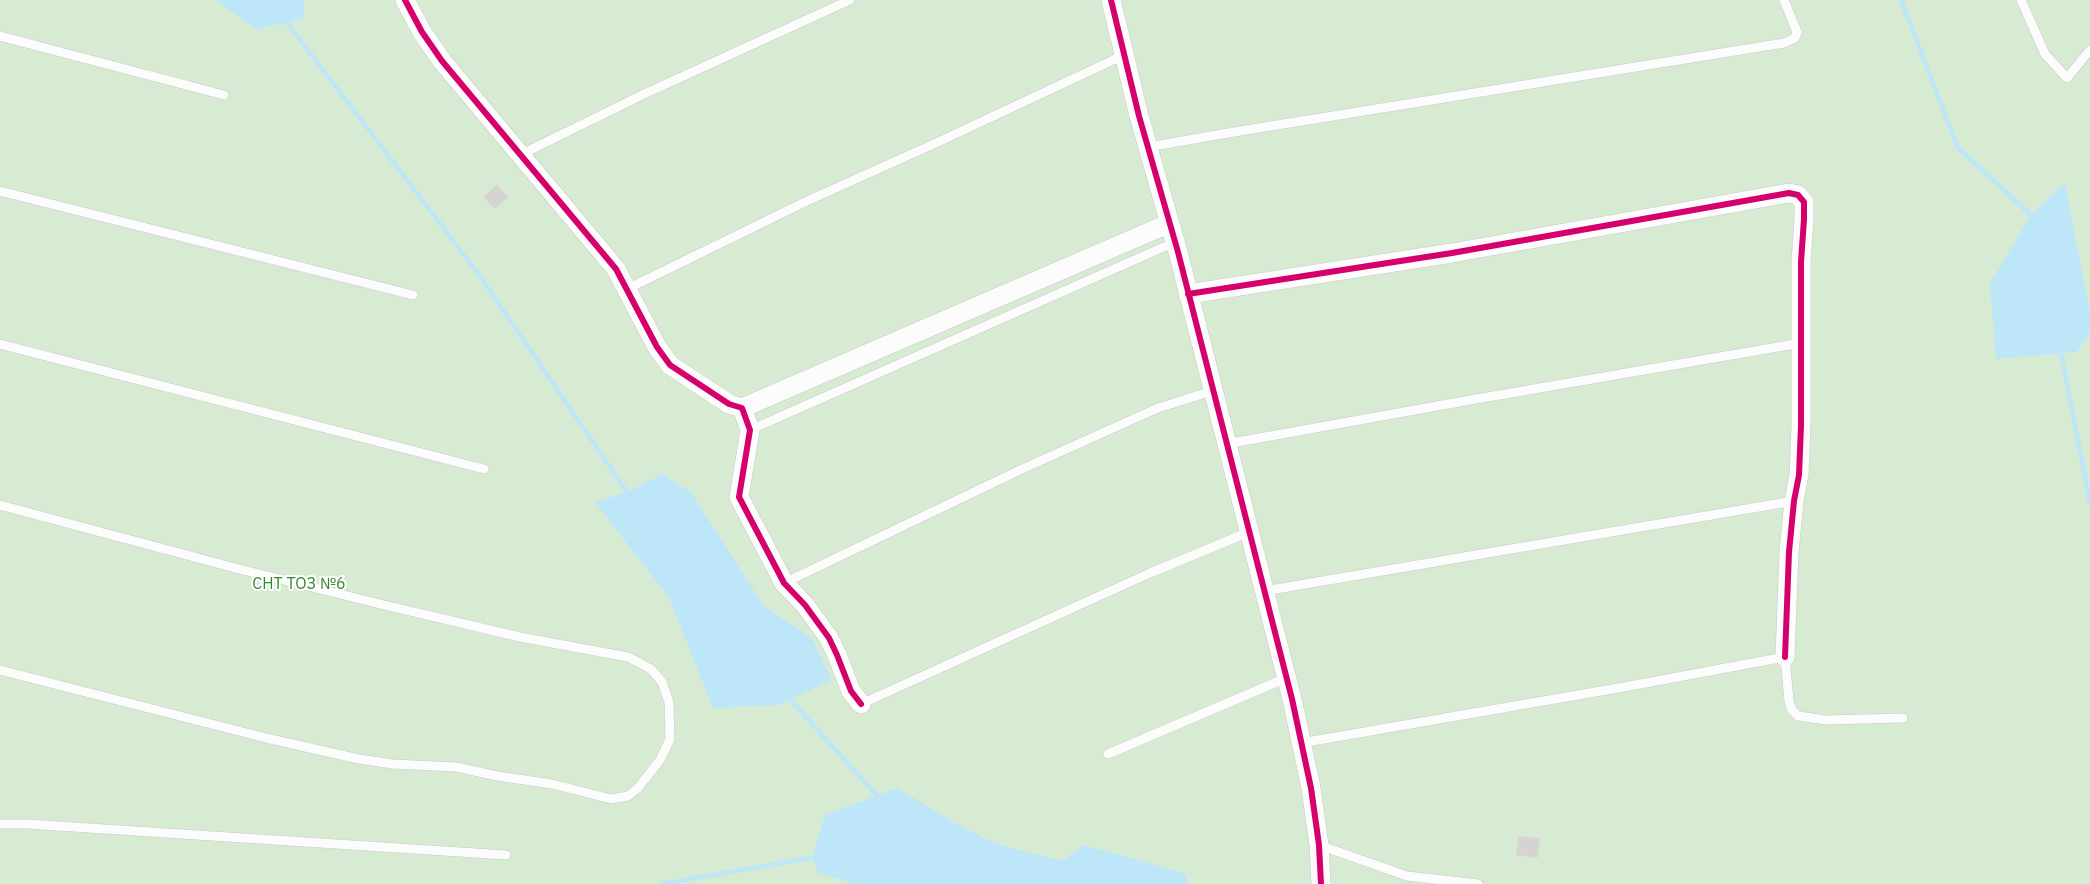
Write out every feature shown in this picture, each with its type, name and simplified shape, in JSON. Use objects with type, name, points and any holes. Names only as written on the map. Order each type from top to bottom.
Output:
[{"type":"street","points":[[405,0],[422,32],[442,61],[616,269],[657,347],[670,366],[729,404],[742,408],[1170,222]]},
{"type":"street","points":[[1111,0],[1148,147],[1170,222],[1286,678],[1301,743],[1319,845],[1321,884]]},
{"type":"street","points":[[1188,294],[1460,251],[1789,193],[1798,195],[1804,202],[1799,465],[1789,552],[1785,657]]},
{"type":"street","points":[[742,408],[750,430],[740,497],[784,582],[829,638],[838,655],[851,691],[861,704]]},
{"type":"lane","points":[[520,155],[642,94],[850,0]]},
{"type":"lane","points":[[1148,147],[1784,44],[1795,38],[1797,32],[1784,0]]},
{"type":"lane","points":[[2021,0],[2045,54],[2067,78],[2090,50]]},
{"type":"lane","points":[[0,36],[224,95]]},
{"type":"lane","points":[[627,290],[807,201],[1124,55]]},
{"type":"lane","points":[[0,191],[413,295]]},
{"type":"lane","points":[[750,430],[1175,242]]},
{"type":"lane","points":[[1226,444],[1801,343]]},
{"type":"lane","points":[[0,344],[484,469]]},
{"type":"lane","points":[[784,582],[1029,466],[1158,408],[1212,391]]},
{"type":"lane","points":[[1264,590],[1794,500]]},
{"type":"lane","points":[[0,506],[380,604],[520,637],[628,657],[651,669],[662,682],[669,702],[670,739],[660,760],[638,788],[628,796],[611,799],[552,784],[497,776],[456,767],[393,764],[359,759],[270,739],[0,670]]},
{"type":"lane","points":[[861,704],[1150,573],[1249,532]]},
{"type":"lane","points":[[1301,743],[1624,688],[1785,657],[1789,700],[1792,710],[1798,716],[1826,720],[1903,718]]},
{"type":"lane","points":[[1108,754],[1286,678]]},
{"type":"lane","points":[[0,824],[27,824],[506,855]]},
{"type":"lane","points":[[1319,845],[1406,876],[1478,884]]},
{"type":"green space","name":"СНТ ТОЗ №6","points":[[0,0],[216,0],[258,30],[304,18],[304,0],[2090,0],[2090,313],[2065,183],[2077,352],[2090,332],[2090,884],[1189,884],[1184,873],[1062,861],[994,843],[952,821],[818,873],[854,884],[0,884]],"holes":[[[662,474],[691,492],[764,606],[812,638],[713,708],[669,598],[595,502],[627,492]]]},
{"type":"water","points":[[216,0],[304,0],[304,18],[257,30]]},
{"type":"water","points":[[2065,183],[2090,313],[2090,332],[2077,352],[1996,359],[1990,283],[2031,215]]},
{"type":"water","points":[[662,474],[691,492],[764,606],[812,638],[832,680],[778,705],[713,708],[669,598],[595,502],[627,492]]},
{"type":"water","points":[[897,788],[952,821],[994,843],[1062,861],[1084,845],[1184,873],[1189,884],[854,884],[818,873],[812,857],[825,815]]},
{"type":"building","points":[[497,185],[508,197],[495,209],[483,197]]},
{"type":"building","points":[[1519,836],[1540,839],[1537,858],[1516,855]]},
{"type":"waterway","points":[[1901,0],[1958,148],[2031,215],[2032,221]]},
{"type":"waterway","points":[[285,20],[480,276],[629,495]]},
{"type":"waterway","points":[[2060,348],[2090,503]]},
{"type":"waterway","points":[[787,696],[879,798]]},
{"type":"waterway","points":[[662,884],[816,857]]},
{"type":"cycle path","points":[[405,0],[422,32],[442,61],[616,269],[657,347],[670,365],[729,404],[742,408],[750,430],[739,497],[784,583],[805,605],[829,638],[851,691],[861,704]]},
{"type":"cycle path","points":[[1111,0],[1139,116],[1178,252],[1292,699],[1311,788],[1319,845],[1321,884]]},
{"type":"cycle path","points":[[1188,294],[1452,253],[1789,193],[1798,195],[1804,202],[1801,262],[1801,426],[1799,475],[1794,501],[1789,552],[1785,657]]}]
